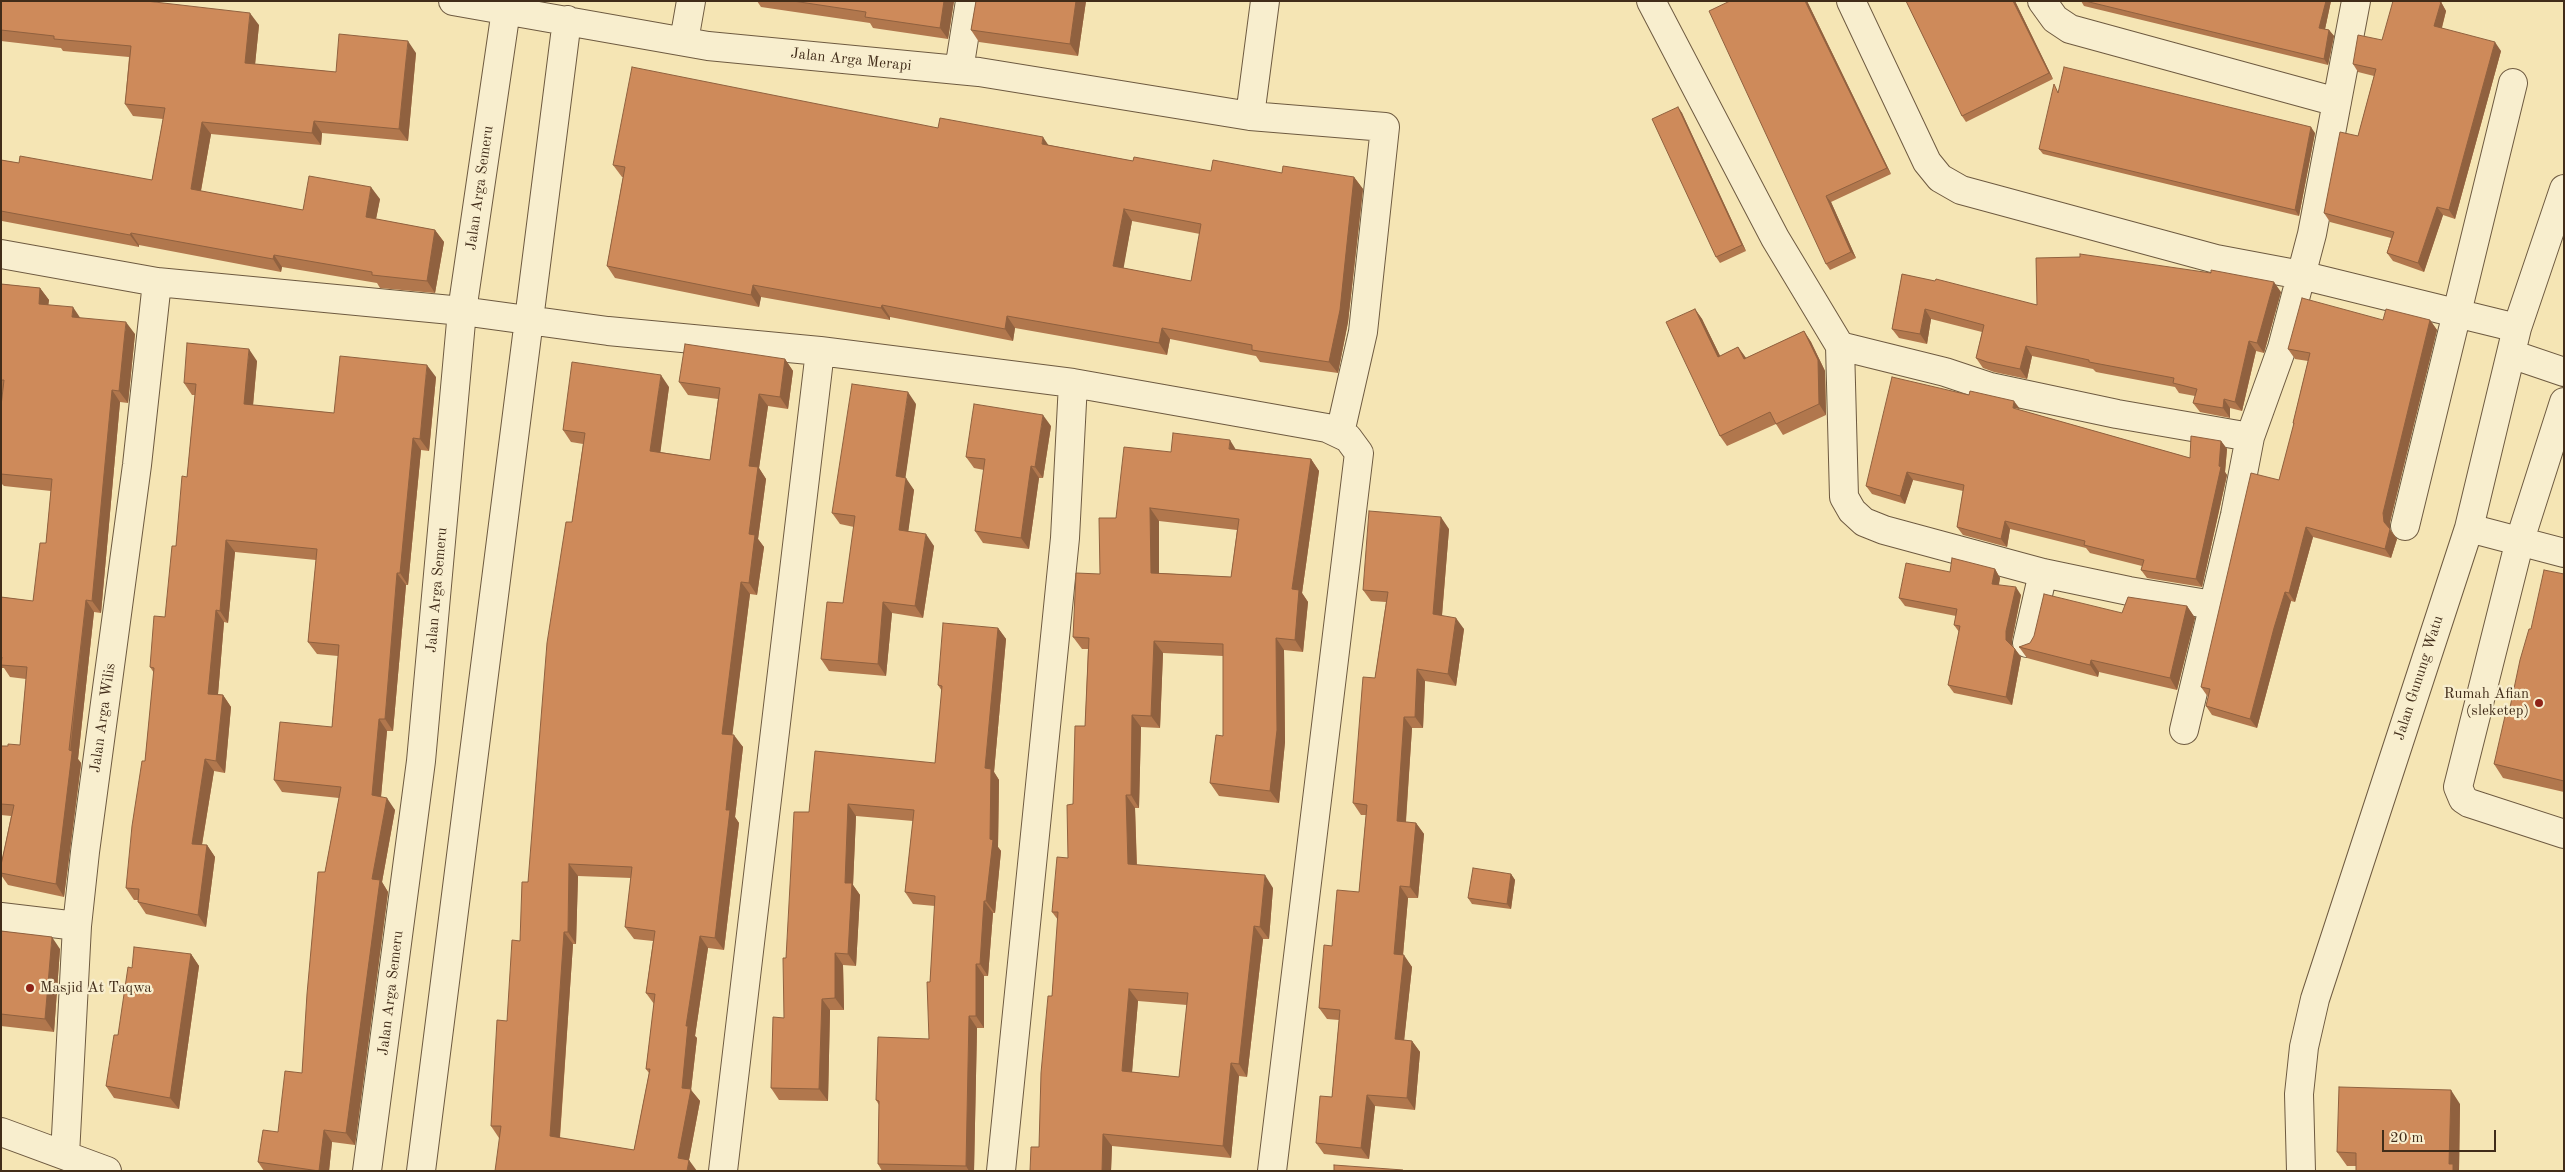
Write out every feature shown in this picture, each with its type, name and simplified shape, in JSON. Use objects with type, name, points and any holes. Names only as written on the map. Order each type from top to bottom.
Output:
[{"type":"street","name":"Jalan Arga Merapi","points":[[453,1],[708,46],[959,70],[1250,116],[1385,127],[1363,332],[1340,433]]},
{"type":"street","points":[[684,41],[691,1]]},
{"type":"street","points":[[959,70],[970,1]]},
{"type":"street","points":[[1250,116],[1265,1]]},
{"type":"street","points":[[1651,1],[1775,238],[1840,346],[1844,497],[1852,511],[1864,522],[1884,530],[2043,573],[2129,591],[2213,605]]},
{"type":"street","points":[[1851,1],[1927,162],[1940,178],[1961,190],[2206,256],[2301,275],[2517,328]]},
{"type":"street","points":[[2042,1],[2055,19],[2070,29],[2337,102]]},
{"type":"street","points":[[2184,730],[2235,515],[2250,437],[2282,348],[2312,234],[2356,1]]},
{"type":"street","name":"Jalan Arga Semeru","points":[[367,1171],[421,760],[462,311],[506,10]]},
{"type":"street","points":[[421,1171],[567,20]]},
{"type":"street","points":[[2405,526],[2513,83]]},
{"type":"street","name":"Jalan Gunung Watu","points":[[2301,1171],[2299,1094],[2304,1047],[2315,1000],[2469,528],[2517,328],[2564,189]]},
{"type":"street","points":[[1,254],[157,282],[462,311],[608,331],[820,351],[1073,383],[1327,428],[1340,433],[1355,445],[1359,453],[1272,1171]]},
{"type":"street","name":"Jalan Arga Wilis","points":[[65,1155],[77,926],[85,852],[137,465],[157,282]]},
{"type":"street","points":[[1840,346],[1945,372],[1990,387],[2117,414],[2250,437]]},
{"type":"street","points":[[724,1170],[820,351]]},
{"type":"street","points":[[2511,354],[2564,372]]},
{"type":"street","points":[[1001,1171],[1065,538],[1073,383]]},
{"type":"street","points":[[2564,402],[2520,540],[2458,787],[2462,799],[2469,803],[2564,834]]},
{"type":"street","points":[[2469,528],[2564,553]]},
{"type":"street","points":[[2027,643],[2043,573]]},
{"type":"street","points":[[1,917],[77,926]]},
{"type":"street","points":[[1,1132],[107,1171]]},
{"type":"building","points":[[1,1],[146,1],[250,13],[245,63],[336,72],[339,34],[408,41],[399,129],[314,121],[312,133],[202,122],[191,189],[303,210],[309,176],[371,187],[366,217],[435,230],[427,281],[372,275],[372,272],[274,255],[273,259],[1,211],[1,160],[19,163],[20,156],[152,180],[165,108],[125,104],[131,46],[54,39],[54,36],[1,30]]},
{"type":"building","points":[[793,1],[944,1],[940,28],[865,17],[866,12]]},
{"type":"building","points":[[976,1],[1076,1],[1070,44],[971,30]]},
{"type":"building","points":[[1730,1],[1805,1],[1887,168],[1826,196],[1851,252],[1826,264],[1709,11]]},
{"type":"building","points":[[1906,1],[2013,1],[2049,73],[1962,116]]},
{"type":"building","points":[[2085,1],[2326,1],[2319,28],[2329,30],[2324,59]]},
{"type":"building","points":[[2393,1],[2441,2],[2434,26],[2495,42],[2449,210],[2437,207],[2418,263],[2387,253],[2394,232],[2324,213],[2340,132],[2358,136],[2376,69],[2353,64],[2358,35],[2382,40]]},
{"type":"building","points":[[632,67],[938,128],[940,118],[1043,137],[1042,144],[1133,161],[1134,157],[1211,171],[1213,160],[1282,173],[1283,166],[1354,177],[1340,310],[1329,362],[1252,350],[1252,345],[1162,328],[1159,343],[1007,316],[1005,329],[882,305],[881,308],[753,285],[751,295],[607,266],[625,167],[613,165]],"holes":[[[1124,209],[1201,224],[1191,281],[1113,266]]]},
{"type":"building","points":[[2064,67],[2311,127],[2295,210],[2039,149],[2054,84],[2058,93]]},
{"type":"building","points":[[1678,107],[1742,245],[1716,257],[1652,119]]},
{"type":"building","points":[[2080,254],[2211,273],[2211,270],[2274,282],[2257,343],[2249,341],[2235,402],[2224,399],[2223,408],[2193,403],[2197,389],[2173,383],[2174,378],[2089,362],[2089,360],[2026,346],[2020,369],[1987,362],[1976,358],[1984,325],[1925,309],[1920,334],[1892,329],[1902,274],[1935,281],[1936,279],[2037,305],[2036,258],[2080,257]]},
{"type":"building","points":[[1,284],[40,288],[39,304],[73,307],[72,317],[126,322],[119,391],[112,390],[92,601],[86,600],[69,750],[72,753],[56,884],[1,873],[1,865],[14,805],[1,804],[1,746],[8,746],[8,744],[20,745],[27,667],[1,665],[1,597],[33,601],[40,543],[46,543],[52,479],[1,474],[1,406],[4,380],[1,380]]},
{"type":"building","points":[[2302,298],[2383,320],[2386,309],[2430,320],[2383,513],[2384,522],[2390,529],[2385,549],[2306,527],[2289,593],[2285,592],[2274,628],[2250,719],[2206,706],[2210,689],[2201,687],[2251,473],[2279,480],[2294,423],[2310,353],[2288,349]]},
{"type":"building","points":[[1695,309],[1718,357],[1738,347],[1744,359],[1804,331],[1818,360],[1819,404],[1776,424],[1770,412],[1720,436],[1666,322]]},
{"type":"building","points":[[187,343],[249,349],[244,404],[334,413],[340,356],[427,365],[420,439],[413,438],[400,573],[397,573],[385,719],[379,719],[372,795],[387,798],[372,879],[380,880],[346,1133],[324,1130],[319,1171],[258,1162],[263,1130],[278,1132],[285,1071],[302,1073],[318,872],[325,872],[341,787],[274,780],[280,722],[332,727],[339,645],[308,642],[317,549],[226,540],[220,611],[216,610],[208,694],[223,695],[216,761],[205,759],[192,844],[207,845],[198,915],[138,902],[139,889],[126,888],[132,826],[142,761],[145,761],[154,668],[150,667],[154,616],[165,617],[172,546],[176,546],[182,476],[187,477],[196,384],[184,383]]},
{"type":"building","points":[[685,344],[785,359],[780,397],[759,394],[749,466],[758,467],[749,534],[755,535],[749,583],[741,582],[722,734],[734,735],[726,810],[730,810],[715,938],[700,936],[686,1026],[688,1026],[682,1088],[691,1089],[678,1158],[689,1160],[687,1171],[495,1171],[501,1126],[491,1126],[497,1020],[507,1021],[512,940],[520,941],[522,882],[528,882],[547,643],[566,522],[572,522],[585,433],[563,430],[572,362],[661,375],[650,451],[710,460],[720,388],[679,382]],"holes":[[[569,864],[632,867],[625,927],[655,931],[646,993],[655,994],[646,1069],[650,1069],[634,1150],[550,1136],[564,932],[568,932]]]},
{"type":"building","points":[[1892,377],[1969,395],[1970,391],[2014,401],[2013,408],[2190,458],[2191,436],[2221,441],[2219,466],[2221,467],[2196,579],[2141,570],[2144,560],[2084,545],[2085,541],[2005,521],[2001,539],[1957,527],[1964,485],[1907,472],[1900,496],[1866,486]]},
{"type":"building","points":[[852,384],[908,392],[896,476],[906,478],[899,530],[926,534],[915,606],[883,602],[878,664],[821,659],[827,602],[843,603],[855,516],[832,513]]},
{"type":"building","points":[[974,404],[1043,415],[1035,467],[1031,466],[1021,538],[975,531],[985,459],[966,457]]},
{"type":"building","points":[[1173,433],[1230,440],[1229,449],[1311,459],[1292,589],[1299,590],[1295,640],[1276,638],[1277,730],[1270,791],[1210,783],[1216,735],[1223,736],[1223,644],[1154,641],[1151,716],[1132,715],[1131,795],[1126,795],[1128,864],[1265,875],[1260,927],[1254,926],[1239,1064],[1231,1063],[1223,1146],[1103,1134],[1102,1171],[1030,1171],[1031,1147],[1039,1147],[1041,1073],[1048,996],[1052,996],[1058,912],[1052,912],[1057,857],[1068,858],[1067,805],[1073,804],[1075,726],[1085,726],[1089,638],[1073,637],[1076,573],[1100,574],[1099,518],[1116,518],[1124,447],[1171,452]],"holes":[[[1150,508],[1239,519],[1231,577],[1151,573]],[[1129,989],[1188,993],[1179,1077],[1122,1071]]]},
{"type":"building","points":[[1369,511],[1441,517],[1433,614],[1456,618],[1448,674],[1417,669],[1415,717],[1404,717],[1397,821],[1416,823],[1410,887],[1400,886],[1394,954],[1404,955],[1395,1039],[1412,1041],[1407,1098],[1367,1095],[1361,1148],[1316,1143],[1320,1096],[1332,1097],[1340,1010],[1319,1008],[1324,945],[1332,946],[1337,890],[1359,892],[1367,805],[1353,803],[1363,677],[1375,678],[1388,592],[1363,590]]},
{"type":"building","points":[[1952,558],[1995,569],[1992,584],[2016,587],[2006,631],[2006,640],[2015,649],[2006,697],[1948,685],[1960,626],[1954,625],[1957,609],[1899,598],[1906,563],[1950,572]]},
{"type":"building","points":[[2544,570],[2564,574],[2564,781],[2494,764],[2505,716],[2508,717],[2520,660],[2529,629],[2531,629]]},
{"type":"building","points":[[2044,594],[2122,613],[2128,597],[2187,606],[2170,678],[2091,660],[2090,665],[2019,647],[2030,643],[2034,636]]},
{"type":"building","points":[[943,623],[998,628],[985,768],[991,769],[990,839],[993,840],[986,901],[984,901],[980,964],[976,964],[976,1016],[969,1016],[966,1166],[878,1164],[879,1101],[876,1100],[878,1037],[929,1039],[927,982],[930,982],[935,896],[905,892],[914,810],[848,804],[845,883],[852,883],[848,954],[835,953],[835,998],[822,999],[819,1089],[771,1088],[773,1017],[784,1018],[783,958],[786,958],[794,812],[809,812],[815,751],[935,763],[942,686],[938,685]]},
{"type":"building","points":[[1473,868],[1511,874],[1507,904],[1468,898]]},
{"type":"building","name":"Masjid At Taqwa","points":[[1,931],[52,937],[45,1019],[1,1014]]},
{"type":"building","points":[[134,947],[191,954],[170,1098],[106,1086],[114,1035],[118,1035],[128,967],[132,968]]},
{"type":"building","points":[[2339,1087],[2451,1090],[2449,1164],[2453,1164],[2453,1171],[2356,1171],[2356,1153],[2337,1152]]},
{"type":"building","points":[[1334,1165],[1403,1170],[1334,1171]]},
{"type":"place","name":"Rumah Afian (sleketep)","points":[[2539,703]]},
{"type":"place","name":"Masjid At Taqwa","points":[[30,988]]}]
